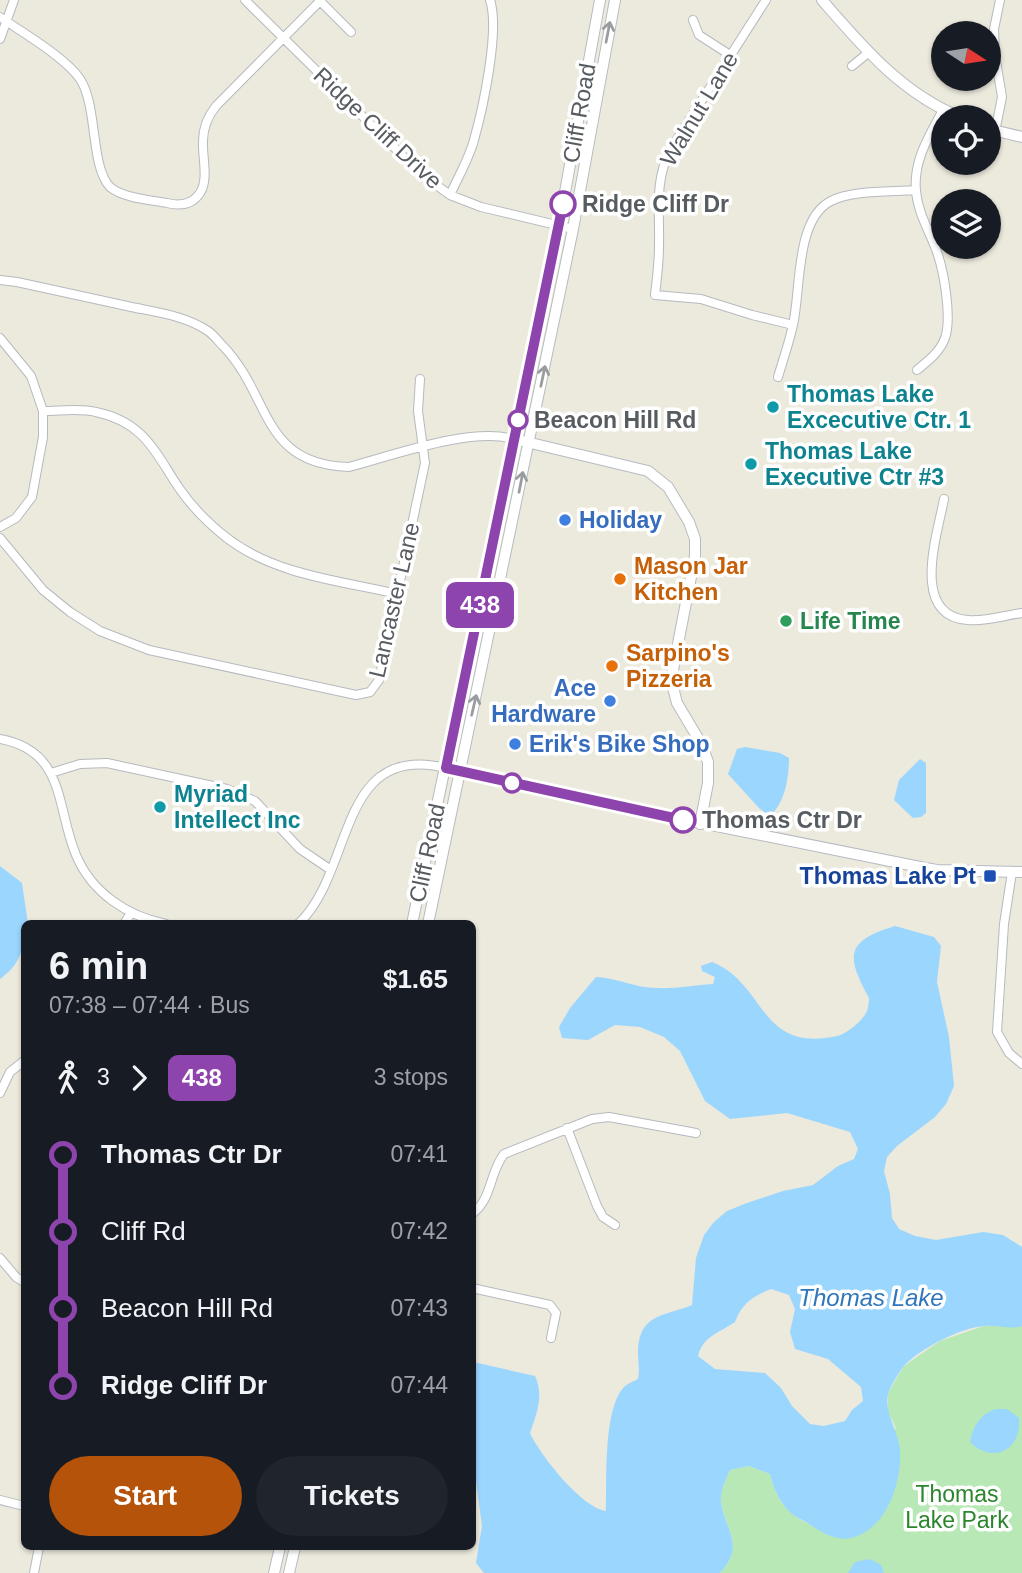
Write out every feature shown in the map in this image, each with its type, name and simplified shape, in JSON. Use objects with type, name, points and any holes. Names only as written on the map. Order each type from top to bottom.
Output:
[{"type":"main road","name":"Cliff Road","points":[[413,920],[559,225],[600,0]]},
{"type":"main road","name":"Cliff Road","points":[[429,920],[573,229],[615,0]]},
{"type":"main road","points":[[822,0],[867,53],[904,86],[935,105]]},
{"type":"main road","points":[[1001,133],[1022,137]]},
{"type":"main road","points":[[514,439],[648,471],[668,487],[690,522],[695,540],[695,556],[671,681],[677,703],[702,745],[708,762],[708,783],[700,824]]},
{"type":"main road","points":[[446,768],[700,824],[937,870],[1017,872]]},
{"type":"main road","points":[[274,1573],[279,1550]]},
{"type":"main road","points":[[289,1573],[294,1550]]},
{"type":"street","points":[[0,39],[4,19],[14,0]]},
{"type":"street","name":"Ridge Cliff Drive","points":[[245,0],[421,174],[450,195],[481,207],[573,229]]},
{"type":"street","points":[[450,195],[474,141],[490,62],[493,9],[490,0]]},
{"type":"street","name":"Walnut Lane","points":[[766,0],[662,166],[658,186],[660,247],[655,295],[701,299],[793,325]]},
{"type":"street","points":[[1000,0],[994,29],[1002,97],[1000,105]]},
{"type":"street","points":[[4,19],[66,64],[81,80],[88,98],[102,172],[110,187],[123,193],[175,205],[193,201],[202,191],[205,169],[202,138],[208,117],[321,1],[351,32]]},
{"type":"street","points":[[693,20],[699,36],[730,55]]},
{"type":"street","points":[[852,66],[867,53]]},
{"type":"street","points":[[917,370],[936,354],[945,337],[948,322],[938,254],[920,212],[916,190],[916,172],[921,153],[931,133]]},
{"type":"street","points":[[778,377],[793,325],[806,233],[817,211],[842,196],[916,190]]},
{"type":"street","points":[[0,281],[17,282],[181,318],[209,332],[243,369],[274,432],[289,448],[307,460],[328,466],[349,467],[476,435],[514,439]]},
{"type":"street","points":[[0,338],[31,376],[43,411],[43,437],[32,497],[16,518],[0,527]]},
{"type":"street","name":"Lancaster Lane","points":[[0,538],[43,590],[100,631],[149,650],[356,695],[370,692],[379,680],[425,463],[425,447],[418,411],[420,379]]},
{"type":"street","points":[[43,411],[94,411],[132,426],[155,448],[180,489],[201,514],[229,539],[257,556],[298,572],[398,594]]},
{"type":"street","points":[[944,499],[930,577],[931,591],[939,605],[951,615],[967,620],[1022,613]]},
{"type":"street","points":[[0,739],[31,751],[51,773],[58,787],[71,840],[84,870],[110,899],[131,913],[153,920]]},
{"type":"street","points":[[51,773],[80,764],[107,763],[227,789],[255,801],[300,849],[331,870]]},
{"type":"street","points":[[301,920],[320,898],[363,794],[372,782],[392,768],[402,765],[446,768]]},
{"type":"street","points":[[1017,872],[1003,924],[997,1032],[1009,1053],[1022,1065]]},
{"type":"street","points":[[127,920],[131,913]]},
{"type":"street","points":[[0,1093],[10,1072],[21,1063]]},
{"type":"street","points":[[476,1211],[482,1207],[489,1194],[496,1164],[504,1154],[592,1119],[610,1117],[696,1133]]},
{"type":"street","points":[[567,1128],[603,1217],[615,1225]]},
{"type":"street","points":[[0,1258],[21,1280]]},
{"type":"street","points":[[476,1289],[550,1305],[556,1314],[551,1338]]},
{"type":"street","points":[[0,1500],[21,1505]]},
{"type":"street","points":[[34,1573],[38,1550]]},
{"type":"green space","name":"Thomas Lake Park","points":[[984,1326],[1022,1326],[1022,1573],[720,1573],[728,1563],[733,1546],[721,1501],[722,1489],[730,1470],[749,1466],[770,1474],[775,1491],[783,1504],[809,1524],[896,1428],[888,1412],[888,1393],[904,1366],[940,1341]]},
{"type":"water","points":[[745,747],[780,753],[789,758],[785,789],[770,816],[759,808],[728,774],[737,749]]},
{"type":"water","points":[[920,759],[926,763],[926,813],[913,818],[894,800],[899,780]]},
{"type":"water","points":[[0,866],[22,883],[27,920],[21,920],[21,952],[17,962],[0,979]]},
{"type":"water","name":"Thomas Lake","points":[[895,926],[934,937],[941,946],[937,982],[949,1037],[954,1086],[946,1104],[935,1117],[887,1157],[884,1171],[892,1218],[899,1229],[915,1236],[936,1240],[983,1232],[1003,1235],[1022,1247],[1022,1326],[985,1326],[965,1330],[930,1346],[902,1369],[889,1391],[887,1401],[900,1451],[895,1490],[874,1526],[863,1533],[844,1539],[825,1534],[790,1512],[774,1488],[770,1474],[749,1466],[730,1470],[722,1489],[721,1502],[733,1546],[728,1563],[720,1573],[484,1573],[476,1563],[482,1526],[476,1481],[476,1363],[535,1376],[539,1397],[530,1433],[535,1443],[574,1491],[596,1508],[606,1511],[612,1411],[624,1387],[638,1379],[638,1351],[643,1329],[664,1314],[692,1305],[696,1258],[704,1235],[727,1211],[783,1191],[813,1185],[838,1166],[854,1159],[858,1149],[850,1132],[787,1113],[730,1119],[705,1101],[680,1051],[664,1037],[640,1027],[615,1025],[588,1040],[562,1038],[559,1027],[570,1008],[596,977],[648,988],[713,984],[715,977],[702,971],[701,966],[712,962],[730,972],[777,1026],[792,1035],[811,1039],[837,1036],[853,1027],[867,1012],[869,998],[854,961],[859,944]],"holes":[[[771,1289],[789,1295],[795,1309],[790,1332],[795,1349],[828,1359],[861,1387],[863,1401],[852,1410],[845,1421],[824,1426],[810,1424],[765,1373],[715,1369],[698,1356],[708,1339],[735,1322],[745,1305]]]},
{"type":"water","points":[[996,1409],[1007,1409],[1019,1418],[1019,1429],[1011,1446],[996,1453],[979,1449],[970,1442],[978,1421]]},
{"type":"water","points":[[870,1559],[881,1565],[884,1573],[848,1573],[855,1562]]},
{"type":"bus line","name":"438","points":[[563,204],[446,768],[683,820]]},
{"type":"place","name":"Ridge Cliff Dr","points":[[563,204]]},
{"type":"place","name":"Thomas Lake Excecutive Ctr. 1","points":[[773,407]]},
{"type":"place","name":"Beacon Hill Rd","points":[[518,420]]},
{"type":"place","name":"Thomas Lake Executive Ctr #3","points":[[751,464]]},
{"type":"place","name":"Holiday","points":[[565,520]]},
{"type":"place","name":"Mason Jar Kitchen","points":[[620,579]]},
{"type":"place","name":"Life Time","points":[[786,621]]},
{"type":"place","name":"Sarpino's Pizzeria","points":[[612,666]]},
{"type":"place","name":"Ace Hardware","points":[[610,701]]},
{"type":"place","name":"Erik's Bike Shop","points":[[515,744]]},
{"type":"place","name":"Myriad Intellect Inc","points":[[160,807]]},
{"type":"place","name":"Thomas Ctr Dr","points":[[683,820]]},
{"type":"place","name":"Thomas Lake Pt","points":[[990,876]]}]
